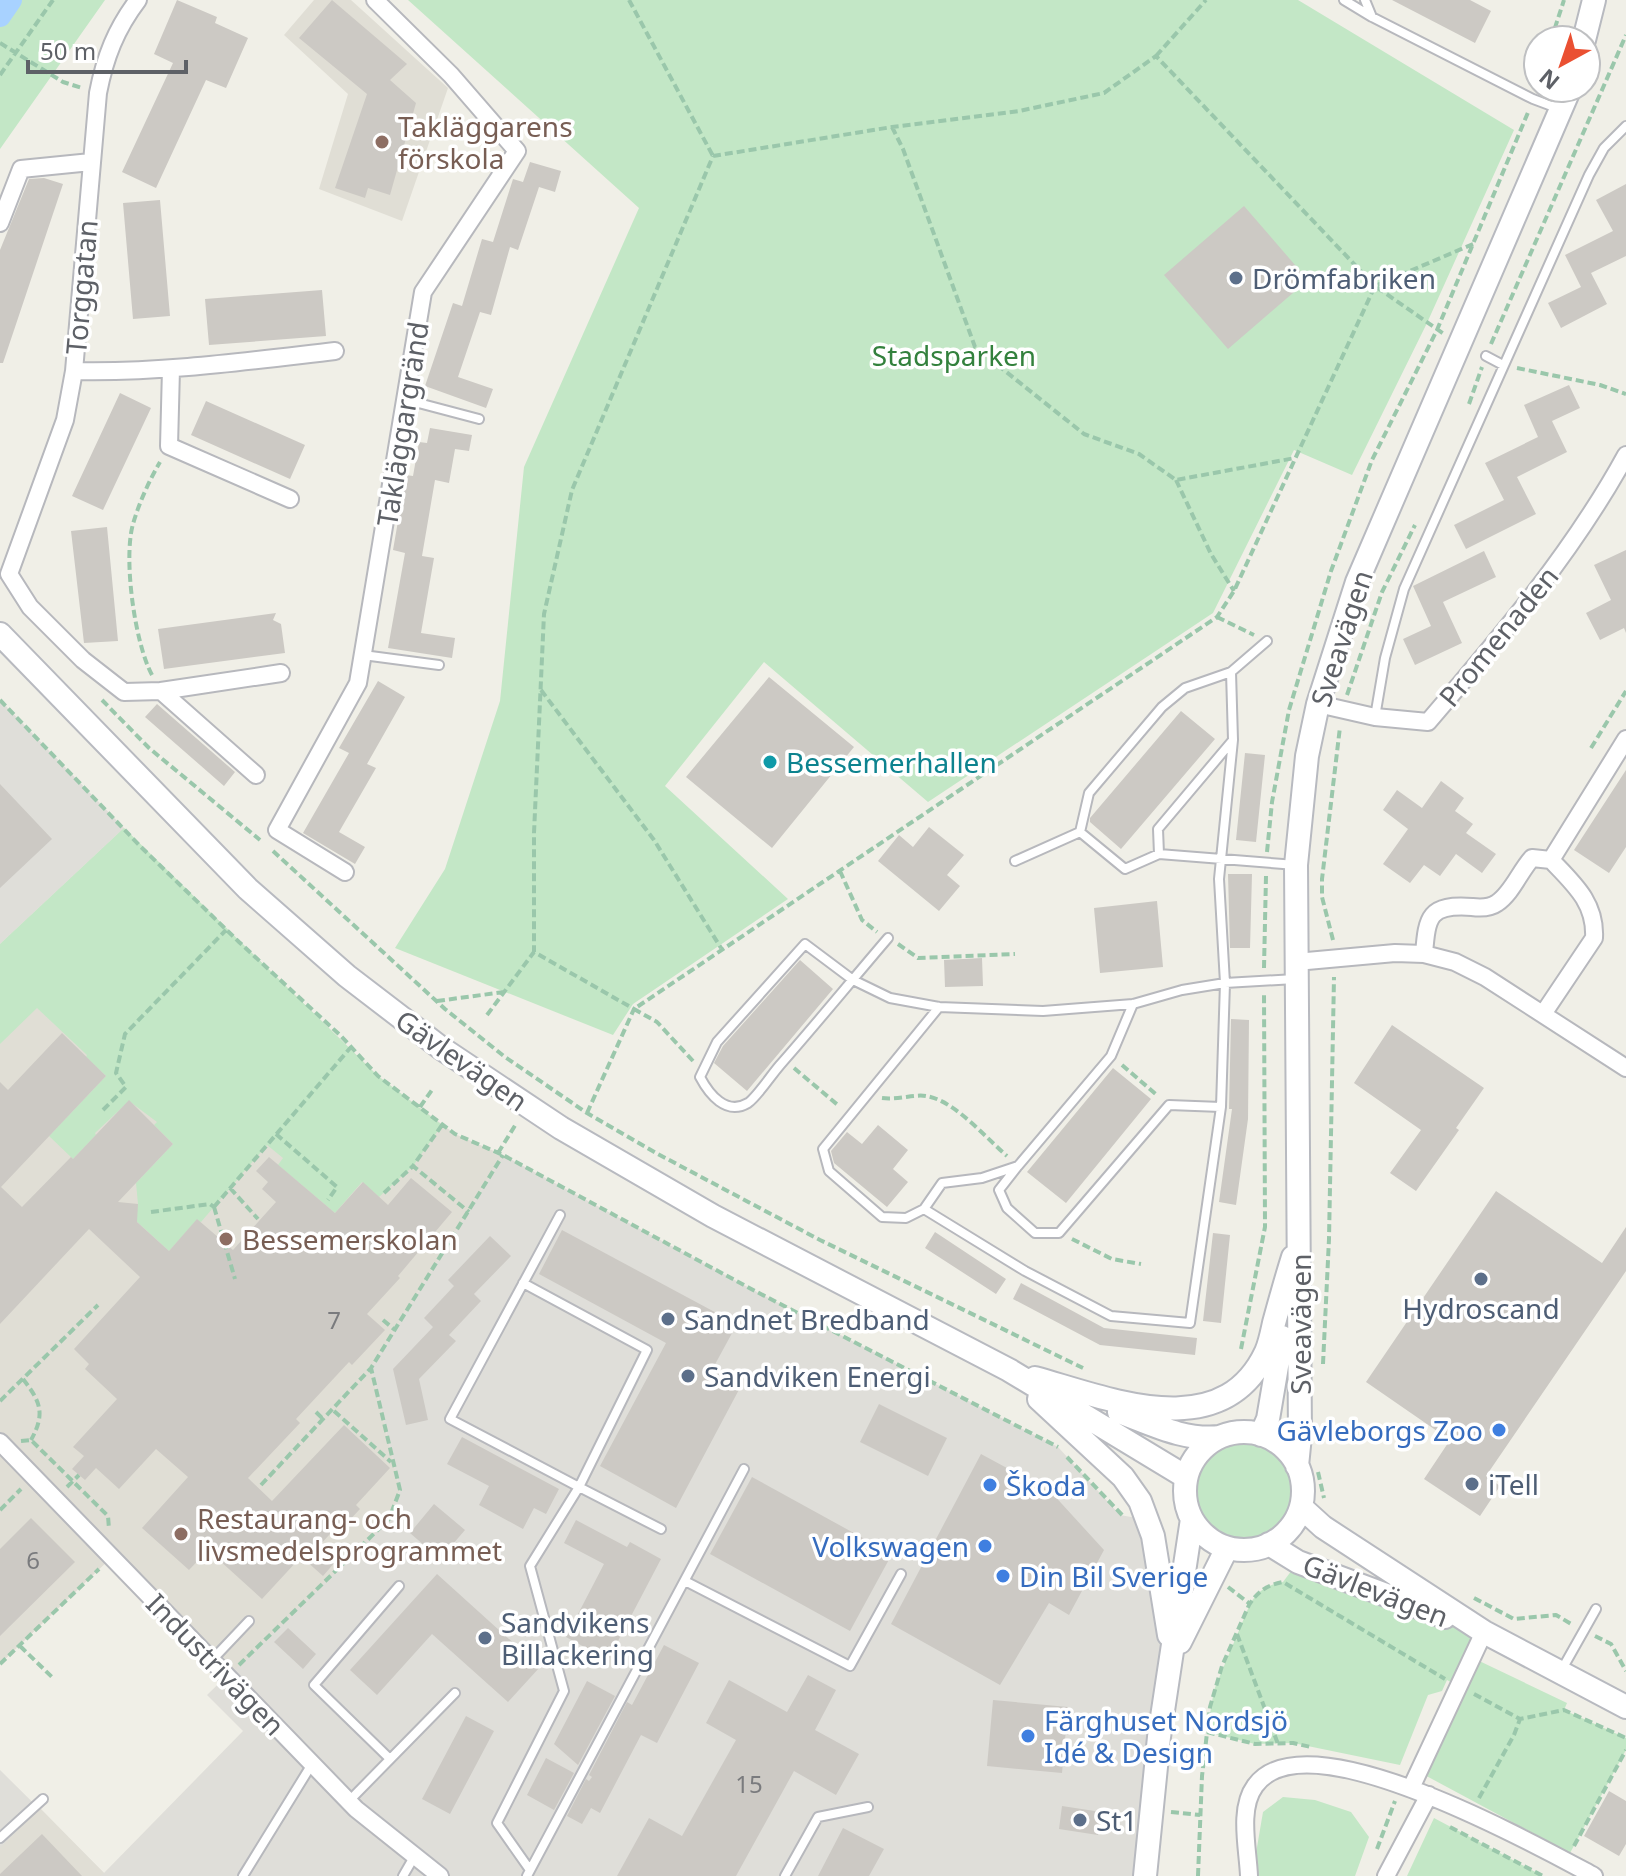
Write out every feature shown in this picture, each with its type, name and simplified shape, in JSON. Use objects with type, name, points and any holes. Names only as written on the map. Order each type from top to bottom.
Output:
[{"type":"main road","points":[[1588,24],[1594,0]]},
{"type":"main road","name":"Sveavägen","points":[[1307,1462],[1300,1436],[1301,1229],[1296,865],[1307,756],[1318,704],[1357,582],[1563,104]]},
{"type":"main road","name":"Gävlevägen","points":[[0,634],[248,889],[347,976],[429,1040],[561,1128],[713,1216],[1009,1370],[1186,1477]]},
{"type":"main road","points":[[1009,1370],[1153,1408],[1201,1408],[1218,1402],[1242,1386],[1267,1351],[1301,1229]]},
{"type":"main road","name":"Sveavägen","points":[[1261,1435],[1268,1419],[1301,1229]]},
{"type":"main road","points":[[1009,1370],[1123,1477],[1140,1501],[1153,1536],[1173,1657]]},
{"type":"main road","name":"Gävlevägen","points":[[1009,1370],[1187,1437],[1200,1439],[1244,1432],[1261,1435]]},
{"type":"main road","points":[[1261,1435],[1307,1462]]},
{"type":"main road","points":[[1173,1657],[1227,1548],[1205,1536],[1192,1519],[1185,1497],[1186,1477],[1201,1450],[1220,1437]]},
{"type":"main road","name":"Gävlevägen","points":[[1227,1548],[1246,1550],[1269,1544],[1289,1528],[1301,1507],[1307,1462]]},
{"type":"main road","name":"Gävlevägen","points":[[1301,1507],[1323,1527],[1484,1632],[1626,1707]]},
{"type":"main road","points":[[1145,1876],[1158,1750],[1192,1519]]},
{"type":"main road","name":"Gävlevägen","points":[[1269,1544],[1298,1562],[1484,1632]]},
{"type":"street","name":"Torggatan","points":[[138,0],[111,44],[98,93],[74,371],[65,420],[9,574],[30,607],[83,660],[124,692],[161,691]]},
{"type":"street","name":"Takläggargränd","points":[[345,872],[277,830],[358,683],[423,292],[517,151],[451,75],[375,0]]},
{"type":"street","points":[[0,223],[21,169],[91,162]]},
{"type":"street","points":[[74,371],[171,369],[335,351]]},
{"type":"street","points":[[171,369],[169,446],[290,499]]},
{"type":"street","name":"Promenaden","points":[[1318,704],[1375,717],[1428,722],[1567,549],[1626,455]]},
{"type":"street","points":[[161,691],[281,673]]},
{"type":"street","points":[[161,691],[256,775]]},
{"type":"street","points":[[1551,860],[1626,739]]},
{"type":"street","points":[[1424,954],[1426,925],[1430,916],[1457,906],[1481,908],[1495,905],[1532,858],[1551,860],[1586,898],[1595,924],[1594,938],[1543,1014]]},
{"type":"street","points":[[1296,971],[1334,959],[1395,953],[1424,954],[1455,962],[1485,977],[1626,1068]]},
{"type":"street","name":"Industrivägen","points":[[0,1442],[349,1801],[440,1876]]},
{"type":"street","points":[[1411,1788],[1484,1632]]},
{"type":"street","points":[[1249,1876],[1246,1806],[1254,1786],[1268,1772],[1307,1764],[1357,1772],[1429,1795],[1592,1875]]},
{"type":"street","points":[[1386,1876],[1429,1795]]},
{"type":"lane","points":[[1344,0],[1533,99],[1561,109]]},
{"type":"lane","points":[[1365,0],[1372,17]]},
{"type":"lane","points":[[1375,717],[1385,658],[1404,589],[1589,175],[1604,148],[1626,126]]},
{"type":"lane","points":[[1486,356],[1503,365]]},
{"type":"lane","points":[[407,400],[479,419]]},
{"type":"lane","points":[[1080,832],[1089,793],[1162,707],[1185,688],[1231,672],[1267,641]]},
{"type":"lane","points":[[363,655],[439,665]]},
{"type":"lane","points":[[924,1209],[1025,1271],[1111,1316],[1190,1323],[1221,1107],[1225,983],[1219,879],[1233,740],[1231,672]]},
{"type":"lane","points":[[1159,854],[1158,829],[1233,740]]},
{"type":"lane","points":[[1080,832],[1125,869],[1159,854],[1296,865]]},
{"type":"lane","points":[[1015,861],[1080,832]]},
{"type":"lane","points":[[888,938],[853,980],[748,1103],[731,1106],[711,1098],[700,1077],[717,1042],[805,944],[853,980],[890,998],[939,1007],[1043,1011],[1133,1004],[1182,990],[1296,971]]},
{"type":"lane","points":[[1133,1004],[1111,1056],[999,1190],[1007,1208],[1035,1233],[1059,1233],[1169,1105],[1221,1107]]},
{"type":"lane","points":[[939,1007],[823,1149],[829,1171],[882,1217],[906,1218],[924,1209],[942,1183],[982,1178],[1018,1166]]},
{"type":"lane","points":[[560,1215],[450,1419],[661,1529]]},
{"type":"lane","points":[[523,1283],[647,1350],[579,1487],[530,1566],[564,1691],[497,1823],[528,1873],[744,1469]]},
{"type":"lane","points":[[685,1581],[850,1666],[901,1574]]},
{"type":"lane","points":[[390,1759],[314,1685],[399,1586]]},
{"type":"lane","points":[[1561,1672],[1596,1609]]},
{"type":"lane","points":[[212,1660],[249,1621]]},
{"type":"lane","points":[[349,1801],[455,1693]]},
{"type":"lane","points":[[243,1876],[312,1763]]},
{"type":"lane","points":[[0,1838],[43,1799]]},
{"type":"lane","points":[[785,1876],[818,1817],[868,1807]]},
{"type":"lane","points":[[403,1876],[414,1857]]},
{"type":"path","points":[[0,75],[53,0]]},
{"type":"path","points":[[629,0],[713,156]]},
{"type":"path","points":[[713,156],[892,127],[1019,111],[1104,93],[1156,56],[1206,0]]},
{"type":"path","points":[[1556,24],[1564,0]]},
{"type":"path","points":[[1467,408],[1486,356],[1626,35]]},
{"type":"path","points":[[0,43],[63,82],[98,93]]},
{"type":"path","points":[[1156,56],[1375,286],[1437,330],[1461,343]]},
{"type":"path","points":[[892,127],[903,149],[975,347],[1084,434],[1139,454],[1176,480],[1211,554],[1234,591]]},
{"type":"path","points":[[487,1015],[534,952],[534,833],[544,614],[572,490],[713,156]]},
{"type":"path","points":[[587,1113],[634,1009],[1217,617],[1234,591],[1375,286],[1475,243]]},
{"type":"path","points":[[1503,365],[1600,385],[1626,394]]},
{"type":"path","points":[[161,691],[137,639],[131,553],[132,526],[152,475],[169,446]]},
{"type":"path","points":[[1176,480],[1295,458]]},
{"type":"path","points":[[1323,1364],[1329,1239],[1334,959],[1332,935],[1322,897],[1322,879],[1342,710],[1382,592],[1421,513]]},
{"type":"path","points":[[1217,617],[1267,641]]},
{"type":"path","points":[[540,688],[654,840],[722,949]]},
{"type":"path","points":[[1591,748],[1626,691]]},
{"type":"path","points":[[93,692],[149,748],[267,846],[437,1001],[505,1057],[587,1113],[820,1240],[1059,1359],[1086,1369]]},
{"type":"path","points":[[840,871],[862,920],[918,958],[1015,954]]},
{"type":"path","points":[[103,1110],[126,1087],[116,1073],[125,1034],[226,930]]},
{"type":"path","points":[[534,952],[657,1022],[679,1042],[694,1062],[700,1077]]},
{"type":"path","points":[[437,1001],[504,992]]},
{"type":"path","points":[[214,1207],[351,1047]]},
{"type":"path","points":[[1111,1056],[1169,1105]]},
{"type":"path","points":[[784,1060],[850,1115]]},
{"type":"path","points":[[420,1107],[432,1090]]},
{"type":"path","points":[[865,1097],[899,1100],[924,1095],[946,1102],[1018,1166]]},
{"type":"path","points":[[261,1485],[334,1411],[371,1368],[469,1212],[522,1115]]},
{"type":"path","points":[[384,1193],[413,1166],[442,1125]]},
{"type":"path","points":[[276,1134],[337,1187],[328,1200]]},
{"type":"path","points":[[413,1166],[469,1212]]},
{"type":"path","points":[[230,1188],[258,1219]]},
{"type":"path","points":[[151,1212],[210,1204],[214,1207],[235,1279]]},
{"type":"path","points":[[1059,1233],[1112,1259],[1141,1264]]},
{"type":"path","points":[[0,1401],[98,1305]]},
{"type":"path","points":[[383,1320],[395,1330]]},
{"type":"path","points":[[228,1676],[389,1519],[400,1490],[371,1368]]},
{"type":"path","points":[[23,1379],[39,1399],[39,1425],[31,1440]]},
{"type":"path","points":[[334,1411],[394,1465]]},
{"type":"path","points":[[316,1412],[324,1420]]},
{"type":"path","points":[[1307,1462],[1326,1505]]},
{"type":"path","points":[[0,1510],[34,1476]]},
{"type":"path","points":[[0,1664],[112,1557]]},
{"type":"path","points":[[1198,1876],[1202,1776],[1214,1690],[1257,1592],[1273,1584]]},
{"type":"path","points":[[1472,1597],[1514,1619],[1556,1615],[1611,1644],[1626,1671]]},
{"type":"path","points":[[1237,1634],[1278,1744]]},
{"type":"path","points":[[19,1645],[53,1678]]},
{"type":"path","points":[[1469,1813],[1489,1782],[1520,1719]]},
{"type":"path","points":[[1570,1853],[1626,1750]]},
{"type":"path","points":[[1377,1851],[1395,1801]]},
{"type":"path","points":[[1169,1812],[1200,1815]]},
{"type":"path","points":[[1447,1825],[1543,1876]]},
{"type":"shaded area","name":"Takläggarens förskola","points":[[314,0],[351,0],[448,88],[402,221],[319,189],[348,94],[284,35]]},
{"type":"shaded area","points":[[0,700],[124,828],[0,944]]},
{"type":"shaded area","name":"Bessemerskolan","points":[[124,828],[378,1076],[455,1134],[503,1155],[371,1368],[400,1490],[389,1519],[228,1676],[112,1557],[0,1664],[0,944]]},
{"type":"shaded area","points":[[503,1155],[755,1291],[1058,1447],[1120,1515],[1131,1517],[1145,1512],[1173,1657],[1145,1876],[0,1876],[0,1770],[104,1873],[243,1731],[207,1695],[389,1518],[400,1490],[371,1368]]},
{"type":"shaded area","points":[[40,1808],[104,1873],[100,1876],[0,1876],[0,1848]]},
{"type":"green space","points":[[0,0],[105,0],[0,149]]},
{"type":"green space","name":"Stadsparken","points":[[408,0],[1298,0],[1514,130],[1427,323],[1352,475],[1294,450],[1213,613],[928,802],[764,662],[665,786],[788,899],[633,1004],[613,1035],[395,948],[445,869],[500,701],[524,467],[639,208]]},
{"type":"green space","points":[[124,828],[378,1076],[442,1125],[413,1166],[379,1197],[362,1182],[335,1213],[278,1165],[283,1158],[267,1145],[201,1222],[197,1220],[169,1251],[135,1220],[138,1204],[136,1183],[173,1144],[154,1125],[157,1122],[129,1101],[73,1159],[49,1136],[106,1076],[37,1008],[0,1044],[0,944]]},
{"type":"green space","points":[[1244,1432],[1277,1442],[1293,1458],[1303,1491],[1293,1524],[1277,1540],[1244,1550],[1211,1540],[1195,1524],[1185,1491],[1195,1458],[1211,1442]]},
{"type":"green space","points":[[1298,1562],[1484,1632],[1473,1658],[1567,1703],[1564,1710],[1626,1738],[1626,1750],[1570,1853],[1419,1772],[1458,1686],[1447,1680],[1442,1691],[1428,1695],[1400,1765],[1293,1743],[1255,1744],[1207,1732],[1214,1690],[1250,1604],[1264,1589],[1283,1582]]},
{"type":"green space","points":[[1283,1797],[1315,1800],[1351,1812],[1369,1837],[1355,1876],[1257,1876],[1256,1853],[1263,1812]]},
{"type":"green space","points":[[1434,1818],[1543,1876],[1407,1876]]},
{"type":"building","points":[[177,0],[217,17],[215,23],[248,38],[226,88],[206,80],[156,188],[122,172],[173,63],[154,54]]},
{"type":"building","name":"Takläggarens förskola","points":[[332,0],[407,64],[390,80],[416,103],[390,195],[368,188],[365,198],[335,188],[367,94],[299,38]]},
{"type":"building","points":[[1392,0],[1470,0],[1491,11],[1475,43]]},
{"type":"building","points":[[530,162],[561,171],[555,192],[539,187],[518,250],[510,247],[491,315],[480,312],[458,377],[493,389],[486,408],[425,386],[453,303],[462,306],[482,239],[493,242],[513,179],[523,182]]},
{"type":"building","points":[[44,178],[63,184],[3,363],[0,363],[0,250],[29,179]]},
{"type":"building","points":[[1626,184],[1626,256],[1591,273],[1607,304],[1561,328],[1548,303],[1581,287],[1565,255],[1613,231],[1596,200]]},
{"type":"building","points":[[160,200],[170,316],[133,319],[123,203]]},
{"type":"building","name":"Drömfabriken","points":[[1244,206],[1308,280],[1228,349],[1164,275]]},
{"type":"building","points":[[322,290],[326,336],[209,345],[205,299]]},
{"type":"building","points":[[1569,385],[1580,408],[1552,421],[1567,452],[1517,477],[1536,514],[1466,549],[1454,525],[1504,500],[1485,463],[1538,437],[1524,405]]},
{"type":"building","points":[[120,393],[151,408],[103,510],[72,496]]},
{"type":"building","points":[[206,401],[305,445],[290,479],[191,435]]},
{"type":"building","points":[[430,428],[472,435],[469,451],[455,449],[449,483],[435,480],[422,556],[434,558],[421,633],[455,638],[452,658],[388,648],[405,553],[393,550],[406,475],[413,476],[419,442],[427,443]]},
{"type":"building","points":[[107,527],[118,641],[84,643],[71,531]]},
{"type":"building","points":[[1626,550],[1626,633],[1624,628],[1600,640],[1586,613],[1611,600],[1594,565]]},
{"type":"building","points":[[1484,551],[1496,577],[1443,602],[1462,643],[1415,665],[1403,639],[1431,626],[1413,586]]},
{"type":"building","points":[[276,613],[273,620],[281,624],[285,653],[164,669],[158,629]]},
{"type":"building","name":"Bessemerhallen","points":[[769,677],[854,747],[772,848],[686,777]]},
{"type":"building","points":[[378,681],[405,697],[367,764],[376,768],[339,832],[365,847],[355,864],[303,833],[349,753],[339,748]]},
{"type":"building","points":[[157,704],[235,772],[224,786],[145,717]]},
{"type":"building","points":[[1181,711],[1215,739],[1121,849],[1090,822],[1090,818]]},
{"type":"building","points":[[1245,753],[1265,755],[1256,842],[1236,840]]},
{"type":"building","points":[[1626,770],[1626,847],[1609,873],[1574,850]]},
{"type":"building","points":[[1441,781],[1464,798],[1455,811],[1473,824],[1466,833],[1496,854],[1482,873],[1456,854],[1440,876],[1424,865],[1410,883],[1383,864],[1408,829],[1383,810],[1397,790],[1422,808]]},
{"type":"building","points":[[0,784],[52,839],[0,888]]},
{"type":"building","points":[[929,827],[964,855],[947,875],[960,886],[939,911],[878,861],[899,835],[913,847]]},
{"type":"building","points":[[1228,874],[1252,874],[1250,948],[1230,948]]},
{"type":"building","points":[[1157,901],[1163,967],[1100,973],[1094,908]]},
{"type":"building","points":[[982,958],[983,986],[945,987],[944,960]]},
{"type":"building","points":[[800,960],[833,989],[747,1091],[714,1063],[723,1046]]},
{"type":"building","points":[[1231,1019],[1249,1020],[1248,1119],[1236,1205],[1219,1202],[1232,1109],[1229,1109]]},
{"type":"building","points":[[1392,1025],[1484,1088],[1416,1191],[1390,1173],[1421,1130],[1354,1083]]},
{"type":"building","name":"Bessemerskolan","points":[[62,1033],[106,1076],[1,1187],[22,1207],[129,1100],[173,1144],[118,1202],[138,1204],[137,1222],[169,1251],[197,1219],[233,1250],[276,1202],[262,1189],[268,1182],[256,1171],[269,1157],[335,1213],[363,1182],[388,1205],[411,1178],[452,1212],[367,1314],[385,1330],[352,1365],[349,1362],[296,1419],[300,1423],[248,1478],[272,1501],[344,1425],[390,1468],[356,1505],[360,1509],[344,1526],[340,1523],[319,1546],[336,1561],[323,1576],[305,1560],[302,1564],[298,1560],[262,1599],[208,1550],[189,1570],[142,1528],[188,1477],[156,1449],[119,1489],[96,1468],[85,1480],[72,1469],[84,1456],[73,1447],[117,1399],[85,1369],[89,1364],[74,1349],[140,1277],[89,1229],[0,1324],[0,1082],[8,1090]]},
{"type":"building","points":[[1113,1068],[1151,1099],[1066,1203],[1027,1172]]},
{"type":"building","points":[[878,1125],[908,1150],[893,1169],[908,1182],[887,1207],[834,1163],[831,1151],[847,1132],[862,1144]]},
{"type":"building","points":[[1496,1191],[1602,1263],[1626,1227],[1626,1271],[1486,1476],[1500,1486],[1480,1516],[1424,1479],[1450,1440],[1366,1382]]},
{"type":"building","name":"Sandviken Energi","points":[[562,1230],[737,1324],[713,1368],[742,1384],[676,1508],[600,1466],[666,1343],[539,1274]]},
{"type":"building","points":[[935,1232],[1006,1279],[996,1294],[925,1248]]},
{"type":"building","points":[[1213,1233],[1230,1235],[1221,1323],[1203,1321]]},
{"type":"building","points":[[490,1236],[511,1256],[474,1294],[481,1301],[449,1335],[456,1341],[419,1379],[428,1420],[406,1425],[393,1369],[433,1327],[424,1318],[454,1286],[448,1280]]},
{"type":"building","points":[[1021,1283],[1104,1328],[1197,1338],[1195,1355],[1100,1345],[1013,1299]]},
{"type":"building","points":[[879,1404],[947,1438],[928,1476],[860,1442]]},
{"type":"building","points":[[462,1437],[559,1489],[546,1514],[534,1508],[523,1529],[479,1505],[489,1486],[447,1464]]},
{"type":"building","name":"Din Bil Sverige","points":[[981,1454],[1051,1492],[1104,1550],[1069,1615],[1049,1603],[1000,1685],[891,1624]]},
{"type":"building","points":[[752,1477],[892,1554],[850,1631],[710,1554]]},
{"type":"building","points":[[434,1504],[465,1530],[440,1559],[410,1533]]},
{"type":"building","points":[[31,1518],[75,1562],[0,1636],[0,1549]]},
{"type":"building","points":[[576,1520],[627,1547],[630,1542],[661,1559],[608,1660],[566,1637],[604,1564],[564,1543]]},
{"type":"building","points":[[437,1574],[540,1667],[508,1702],[432,1634],[377,1695],[350,1670]]},
{"type":"building","points":[[288,1628],[316,1654],[303,1669],[274,1642]]},
{"type":"building","points":[[664,1645],[699,1663],[657,1743],[641,1735],[600,1813],[591,1808],[582,1824],[567,1816],[586,1779],[589,1781],[592,1777],[589,1775],[627,1702],[632,1705]]},
{"type":"building","points":[[808,1675],[836,1690],[815,1730],[859,1754],[836,1795],[794,1771],[736,1876],[617,1876],[649,1818],[682,1836],[736,1740],[706,1723],[729,1680],[787,1712]]},
{"type":"building","points":[[587,1681],[615,1696],[578,1765],[554,1744]]},
{"type":"building","name":"Färghuset Nordsjö Idé & Design","points":[[993,1700],[1068,1707],[1062,1773],[987,1766]]},
{"type":"building","points":[[466,1716],[494,1731],[450,1814],[422,1799]]},
{"type":"building","points":[[546,1758],[574,1773],[554,1810],[527,1795]]},
{"type":"building","points":[[1609,1791],[1626,1801],[1626,1844],[1619,1856],[1584,1836]]},
{"type":"building","name":"St1","points":[[1062,1806],[1101,1812],[1098,1835],[1059,1829]]},
{"type":"building","points":[[843,1828],[884,1849],[869,1876],[818,1876]]},
{"type":"building","points":[[42,1834],[82,1876],[0,1876],[0,1874]]},
{"type":"waterway","points":[[0,16],[11,0]]},
{"type":"place","name":"Takläggarens förskola","points":[[382,142]]},
{"type":"place","name":"Drömfabriken","points":[[1236,278]]},
{"type":"place","name":"Bessemerhallen","points":[[770,762]]},
{"type":"place","name":"Bessemerskolan","points":[[226,1239]]},
{"type":"place","name":"Hydroscand","points":[[1481,1279]]},
{"type":"place","name":"Sandnet Bredband","points":[[668,1319]]},
{"type":"place","name":"Sandviken Energi","points":[[688,1376]]},
{"type":"place","name":"Gävleborgs Zoo","points":[[1499,1430]]},
{"type":"place","name":"iTell","points":[[1472,1484]]},
{"type":"place","name":"Škoda","points":[[990,1485]]},
{"type":"place","name":"Restaurang- och livsmedelsprogrammet","points":[[181,1534]]},
{"type":"place","name":"Volkswagen","points":[[985,1546]]},
{"type":"place","name":"Din Bil Sverige","points":[[1003,1576]]},
{"type":"place","name":"Sandvikens Billackering","points":[[485,1638]]},
{"type":"place","name":"Färghuset Nordsjö Idé & Design","points":[[1028,1736]]},
{"type":"place","name":"St1","points":[[1080,1820]]}]
